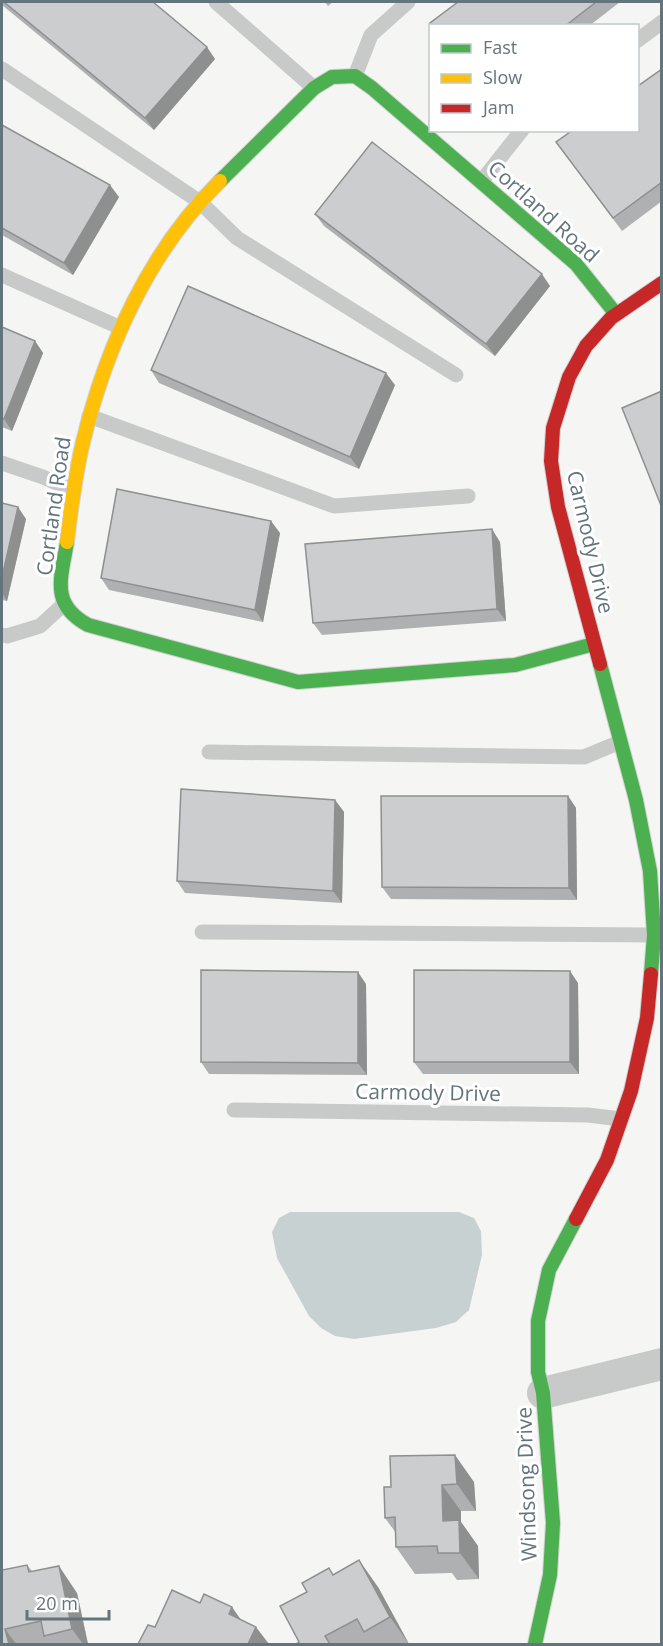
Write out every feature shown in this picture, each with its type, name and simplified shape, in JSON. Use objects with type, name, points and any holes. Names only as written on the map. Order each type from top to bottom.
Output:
[{"type":"street","name":"Cortland Road","points":[[594,644],[515,665],[298,682],[88,625],[73,617],[64,604],[62,587],[72,490],[95,392],[143,282],[171,239],[200,202],[314,88],[333,77],[355,76],[372,88],[576,264],[616,314]]},
{"type":"street","name":"Carmody Drive","points":[[543,1393],[538,1372],[538,1321],[549,1270],[607,1160],[631,1091],[647,1018],[654,935],[650,871],[636,800],[558,507],[551,460],[556,416],[571,373],[595,334],[616,314],[662,283]]},
{"type":"street","points":[[543,1393],[662,1364]]},
{"type":"street","name":"Windsong Drive","points":[[535,1644],[550,1575],[553,1523],[543,1393]]},
{"type":"lane","points":[[216,2],[314,88]]},
{"type":"lane","points":[[355,76],[371,35],[408,2]]},
{"type":"lane","points":[[639,39],[662,22]]},
{"type":"lane","points":[[2,69],[200,202],[237,238],[456,375]]},
{"type":"lane","points":[[481,182],[520,132]]},
{"type":"lane","points":[[2,275],[121,328]]},
{"type":"lane","points":[[89,416],[334,506],[468,496]]},
{"type":"lane","points":[[2,464],[43,477],[72,490]]},
{"type":"lane","points":[[2,635],[7,636],[40,626],[64,604]]},
{"type":"lane","points":[[209,752],[584,757],[620,742]]},
{"type":"lane","points":[[202,932],[654,935]]},
{"type":"lane","name":"Carmody Drive","points":[[234,1110],[588,1115],[621,1119]]},
{"type":"shaded area","points":[[290,1212],[459,1212],[474,1218],[481,1231],[482,1255],[469,1310],[456,1322],[436,1328],[354,1339],[335,1336],[321,1328],[309,1316],[277,1258],[272,1232],[279,1218]]},
{"type":"building","points":[[4,2],[153,2],[207,47],[145,118]]},
{"type":"building","points":[[458,2],[596,2],[568,24],[430,23]]},
{"type":"building","points":[[662,69],[662,182],[613,218],[556,142],[570,132],[639,132],[639,85]]},
{"type":"building","points":[[2,125],[110,185],[64,263],[2,228]]},
{"type":"building","points":[[372,142],[542,274],[486,344],[315,214]]},
{"type":"building","points":[[188,286],[386,373],[350,457],[151,370]]},
{"type":"building","points":[[2,327],[35,341],[4,419],[2,418]]},
{"type":"building","points":[[662,391],[662,508],[622,408]]},
{"type":"building","points":[[117,489],[271,521],[255,610],[101,578]]},
{"type":"building","points":[[2,503],[18,507],[2,577]]},
{"type":"building","points":[[492,529],[497,609],[313,623],[305,544]]},
{"type":"building","points":[[181,789],[335,800],[333,891],[177,881]]},
{"type":"building","points":[[381,796],[568,796],[569,888],[382,887]]},
{"type":"building","points":[[201,970],[358,972],[358,1063],[201,1062]]},
{"type":"building","points":[[414,970],[570,971],[570,1062],[414,1062]]},
{"type":"building","points":[[455,1455],[457,1484],[442,1485],[443,1521],[459,1520],[460,1553],[438,1553],[437,1546],[396,1547],[395,1517],[385,1518],[384,1487],[391,1487],[390,1456]]},
{"type":"building","points":[[359,1560],[390,1617],[364,1632],[357,1619],[325,1636],[330,1644],[296,1644],[299,1642],[280,1606],[307,1592],[302,1583],[329,1568],[333,1575]]},
{"type":"building","points":[[27,1565],[29,1572],[59,1566],[72,1629],[44,1636],[41,1621],[5,1629],[9,1644],[2,1644],[2,1570]]},
{"type":"building","points":[[172,1590],[200,1603],[204,1594],[232,1607],[229,1614],[256,1627],[248,1644],[138,1644],[148,1625],[155,1627]]},
{"type":"traffic: fast","points":[[220,181],[314,88],[332,77],[355,76],[372,88],[576,264],[616,314]]},
{"type":"traffic: fast","points":[[67,542],[61,579],[63,599],[76,617],[88,625],[298,682],[515,665],[594,644]]},
{"type":"traffic: fast","points":[[600,664],[636,800],[650,871],[654,935],[651,974]]},
{"type":"traffic: fast","points":[[535,1644],[550,1575],[553,1523],[543,1393],[538,1372],[538,1321],[549,1270],[576,1219]]},
{"type":"traffic: slow","points":[[67,542],[75,479],[83,442],[104,371],[118,336],[133,302],[172,238],[220,181]]},
{"type":"traffic: jam","points":[[600,664],[558,507],[551,461],[553,428],[569,377],[586,346],[611,318],[662,283]]},
{"type":"traffic: jam","points":[[576,1219],[607,1160],[631,1091],[647,1018],[651,974]]}]
